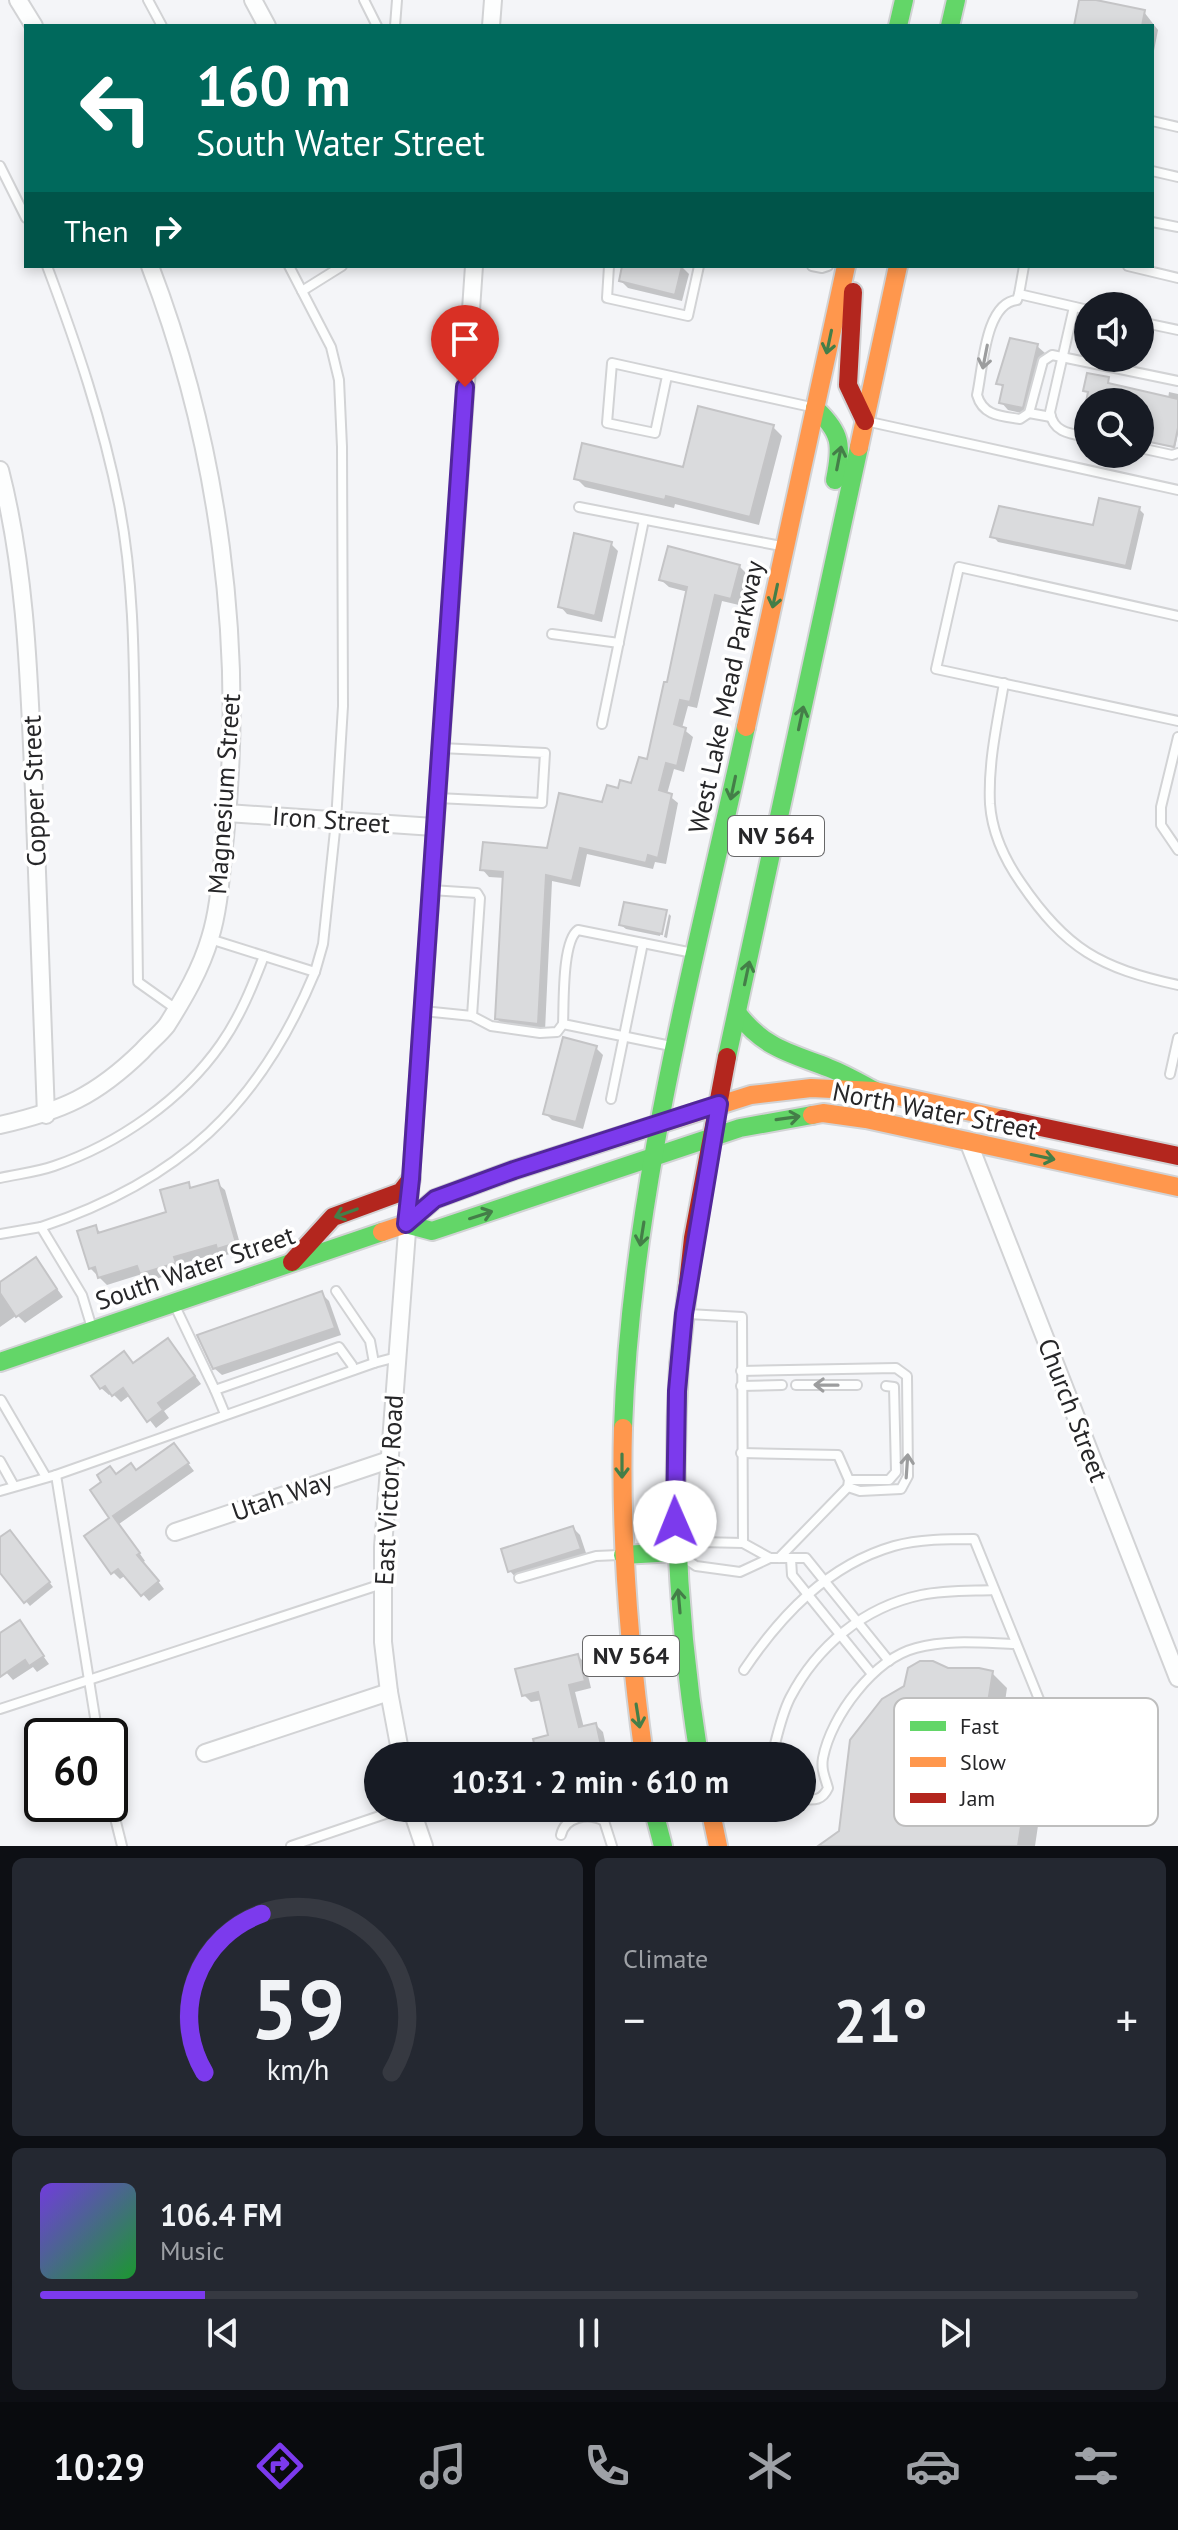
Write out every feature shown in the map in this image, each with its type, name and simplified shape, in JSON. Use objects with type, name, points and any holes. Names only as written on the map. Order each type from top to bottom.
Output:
[{"type":"main road","points":[[898,24],[904,0]]},
{"type":"main road","points":[[950,24],[956,0]]},
{"type":"main road","name":"West Lake Mead Parkway","points":[[659,1139],[846,268]]},
{"type":"main road","points":[[855,268],[848,385],[865,421]]},
{"type":"main road","name":"NV 564","points":[[697,1742],[675,1552],[674,1463],[684,1314],[716,1121],[898,268]]},
{"type":"main road","points":[[815,408],[832,422],[842,442],[821,550],[829,590]]},
{"type":"main road","points":[[738,1014],[749,1031],[773,1048],[843,1074],[875,1091]]},
{"type":"main road","name":"North Water Street","points":[[684,1147],[751,1095],[811,1088],[875,1091],[1178,1156]]},
{"type":"main road","name":"North Water Street","points":[[691,1113],[716,1121],[769,1121],[823,1113],[866,1119],[1178,1187]]},
{"type":"main road","name":"South Water Street","points":[[406,1224],[432,1231],[659,1139],[691,1113]]},
{"type":"main road","name":"NV 564","points":[[642,1742],[633,1681],[623,1555],[621,1457],[635,1280],[659,1139]]},
{"type":"main road","name":"South Water Street","points":[[0,1362],[406,1224],[435,1199],[514,1170],[659,1139],[684,1147]]},
{"type":"main road","points":[[291,1263],[333,1217],[401,1192],[411,1179]]},
{"type":"main road","points":[[623,1555],[675,1552]]},
{"type":"main road","points":[[657,1822],[663,1846]]},
{"type":"main road","points":[[713,1822],[718,1846]]},
{"type":"street","points":[[18,0],[33,24]]},
{"type":"street","points":[[253,0],[266,24]]},
{"type":"street","points":[[491,24],[493,0]]},
{"type":"street","name":"Magnesium Street","points":[[0,1125],[46,1115],[75,1102],[122,1070],[165,1027],[195,977],[210,939],[217,906],[233,724],[228,609],[216,505],[189,381],[151,268]]},
{"type":"street","name":"East Victory Road","points":[[398,1742],[383,1642],[389,1460],[474,268]]},
{"type":"street","name":"Copper Street","points":[[0,470],[22,579],[29,663],[46,1115]]},
{"type":"street","name":"Iron Street","points":[[227,813],[434,827]]},
{"type":"street","name":"Church Street","points":[[968,1141],[1178,1678]]},
{"type":"street","name":"Utah Way","points":[[175,1532],[389,1460]]},
{"type":"street","points":[[205,1753],[389,1692]]},
{"type":"street","points":[[416,1822],[424,1846]]},
{"type":"lane","points":[[148,0],[161,24]]},
{"type":"lane","points":[[364,0],[376,24]]},
{"type":"lane","points":[[395,24],[397,0]]},
{"type":"lane","points":[[1154,121],[1178,127]]},
{"type":"lane","points":[[0,166],[24,214]]},
{"type":"lane","points":[[1154,171],[1178,177]]},
{"type":"lane","points":[[1154,222],[1178,227]]},
{"type":"lane","points":[[48,268],[74,338],[99,421],[119,504],[130,578],[138,982],[176,1009]]},
{"type":"lane","points":[[0,1234],[41,1227],[75,1216],[180,1159],[237,1107],[262,1074],[284,1039],[315,972],[323,944],[336,821],[343,706],[342,447],[339,380],[331,347],[290,268]]},
{"type":"lane","points":[[302,291],[339,268]]},
{"type":"lane","points":[[609,268],[607,298],[688,316],[699,268]]},
{"type":"lane","points":[[1024,268],[1017,300],[1003,304],[993,316],[977,395],[984,409],[996,416],[1020,419],[1029,413],[1043,361],[1052,355],[1178,381]]},
{"type":"lane","points":[[1136,268],[1178,278]]},
{"type":"lane","points":[[1019,294],[1074,307],[1051,417],[1063,432],[1074,434]]},
{"type":"lane","points":[[1154,325],[1178,330]]},
{"type":"lane","points":[[667,376],[655,433],[607,423],[612,363],[815,408]]},
{"type":"lane","points":[[1029,413],[1051,417]]},
{"type":"lane","points":[[865,421],[1178,490]]},
{"type":"lane","points":[[1154,450],[1178,453]]},
{"type":"lane","points":[[579,507],[785,547]]},
{"type":"lane","points":[[602,724],[644,520]]},
{"type":"lane","points":[[1178,616],[959,567],[936,669],[1178,721]]},
{"type":"lane","points":[[552,634],[619,643]]},
{"type":"lane","points":[[1004,683],[989,766],[990,808],[999,845],[1015,874],[1043,915],[1069,942],[1100,961],[1137,976],[1178,985]]},
{"type":"lane","points":[[1178,737],[1161,807],[1161,825],[1178,850]]},
{"type":"lane","points":[[437,798],[542,803],[545,753],[440,748]]},
{"type":"lane","points":[[430,890],[477,893],[480,898],[472,1016]]},
{"type":"lane","points":[[421,1011],[472,1016],[491,1026],[540,1033],[557,1032],[563,1024],[568,947],[573,933],[578,930],[697,954]]},
{"type":"lane","points":[[210,939],[315,972]]},
{"type":"lane","points":[[611,1099],[643,943]]},
{"type":"lane","points":[[0,1178],[52,1167],[99,1147],[163,1104],[195,1075],[220,1046],[239,1014],[264,956]]},
{"type":"lane","points":[[563,1024],[678,1047]]},
{"type":"lane","points":[[1170,1074],[1178,1038]]},
{"type":"lane","points":[[41,1227],[82,1295],[93,1330]]},
{"type":"lane","points":[[336,1291],[370,1341],[374,1363]]},
{"type":"lane","points":[[174,1303],[225,1414]]},
{"type":"lane","points":[[684,1314],[742,1317],[743,1543]]},
{"type":"lane","points":[[215,1390],[339,1347],[353,1370]]},
{"type":"lane","points":[[0,1491],[56,1475],[397,1357]]},
{"type":"lane","points":[[741,1371],[896,1368],[907,1376],[908,1476],[901,1489],[860,1491],[849,1484],[838,1455],[741,1453]]},
{"type":"lane","points":[[741,1386],[782,1385]]},
{"type":"lane","points":[[796,1385],[857,1385]]},
{"type":"lane","points":[[675,1552],[696,1566],[740,1572],[774,1558],[849,1484],[889,1480],[896,1472],[894,1387],[886,1386]]},
{"type":"lane","points":[[1,1400],[46,1477]]},
{"type":"lane","points":[[0,1461],[14,1486]]},
{"type":"lane","points":[[56,1475],[64,1510],[94,1718]]},
{"type":"lane","points":[[744,1670],[764,1640],[807,1595],[823,1581],[867,1555],[897,1545],[974,1539],[1038,1698]]},
{"type":"lane","points":[[675,1552],[699,1542],[743,1543],[774,1558],[806,1558],[889,1661]]},
{"type":"lane","points":[[519,1578],[596,1556],[623,1555]]},
{"type":"lane","points":[[791,1559],[792,1575],[838,1636],[872,1674]]},
{"type":"lane","points":[[0,1709],[383,1584]]},
{"type":"lane","points":[[776,1742],[790,1698],[814,1661],[856,1622],[875,1610],[918,1596],[994,1590]]},
{"type":"lane","points":[[816,1799],[828,1788],[823,1775],[823,1757],[830,1738],[845,1708],[872,1674],[913,1649],[938,1644],[1016,1644]]},
{"type":"lane","points":[[561,1835],[564,1826],[573,1820],[594,1816],[604,1821],[612,1846]]},
{"type":"lane","points":[[291,1846],[364,1821]]},
{"type":"lane","points":[[116,1822],[122,1846]]},
{"type":"building","points":[[1079,0],[1096,0],[1145,10],[1142,24],[1074,24]]},
{"type":"building","points":[[622,268],[682,268],[675,295],[619,281]]},
{"type":"building","points":[[1010,338],[1038,344],[1023,408],[999,403],[1003,385],[996,384]]},
{"type":"building","points":[[1087,373],[1109,377],[1108,383],[1130,388],[1084,388]]},
{"type":"building","points":[[1154,394],[1178,399],[1178,428],[1174,447],[1154,443]]},
{"type":"building","points":[[698,406],[774,425],[750,517],[666,496],[665,500],[574,479],[582,443],[683,467]]},
{"type":"building","points":[[1099,498],[1140,507],[1126,566],[990,537],[999,506],[1093,525]]},
{"type":"building","points":[[574,533],[612,542],[595,616],[558,607]]},
{"type":"building","points":[[668,546],[740,565],[731,599],[715,595],[690,702],[680,700],[674,724],[686,728],[677,766],[666,763],[659,790],[672,794],[658,858],[648,855],[646,863],[580,848],[572,881],[546,875],[538,1024],[495,1019],[503,872],[480,870],[483,842],[547,848],[559,793],[602,802],[607,785],[618,788],[620,780],[631,783],[639,757],[647,759],[687,587],[659,580]]},
{"type":"building","points":[[624,902],[667,910],[662,934],[619,925]]},
{"type":"building","points":[[563,1037],[597,1046],[576,1122],[543,1114]]},
{"type":"building","points":[[218,1180],[236,1243],[217,1249],[216,1245],[174,1257],[176,1263],[140,1274],[137,1266],[98,1278],[95,1267],[89,1269],[77,1231],[96,1225],[98,1233],[166,1212],[160,1190],[189,1182],[190,1188]]},
{"type":"building","points":[[36,1257],[57,1289],[16,1317],[0,1293],[0,1282]]},
{"type":"building","points":[[322,1291],[335,1328],[213,1369],[197,1335]]},
{"type":"building","points":[[168,1338],[195,1376],[158,1403],[163,1410],[147,1422],[123,1388],[112,1396],[105,1386],[100,1389],[91,1376],[124,1351],[133,1363]]},
{"type":"building","points":[[174,1443],[189,1463],[113,1516],[140,1553],[137,1555],[159,1581],[141,1596],[118,1569],[111,1574],[84,1536],[109,1518],[90,1490],[101,1482],[97,1475],[110,1466],[116,1474],[131,1463],[136,1470]]},
{"type":"building","points":[[573,1526],[581,1549],[508,1572],[501,1549]]},
{"type":"building","points":[[10,1530],[50,1582],[24,1603],[0,1573],[0,1537]]},
{"type":"building","points":[[20,1620],[44,1656],[29,1666],[25,1660],[0,1677],[0,1633]]},
{"type":"building","points":[[578,1654],[585,1681],[569,1685],[579,1727],[596,1723],[600,1742],[534,1742],[533,1739],[548,1735],[538,1692],[522,1696],[515,1669]]},
{"type":"building","points":[[920,1661],[933,1661],[948,1668],[993,1671],[989,1698],[894,1698],[894,1826],[1021,1826],[1018,1846],[818,1846],[839,1831],[850,1740],[882,1699],[904,1686],[908,1668]]},
{"type":"traffic: fast","points":[[898,24],[904,0]]},
{"type":"traffic: fast","points":[[950,24],[956,0]]},
{"type":"traffic: fast","points":[[815,408],[838,440],[835,480]]},
{"type":"traffic: fast","points":[[727,1057],[859,447]]},
{"type":"traffic: fast","points":[[623,1428],[629,1339],[652,1163],[687,988],[746,727]]},
{"type":"traffic: fast","points":[[738,1014],[769,1043],[875,1091]]},
{"type":"traffic: fast","points":[[406,1224],[432,1231],[740,1128],[812,1115]]},
{"type":"traffic: fast","points":[[0,1362],[382,1232]]},
{"type":"traffic: fast","points":[[679,1365],[676,1464],[678,1561],[697,1742]]},
{"type":"traffic: fast","points":[[623,1555],[675,1552]]},
{"type":"traffic: fast","points":[[657,1822],[663,1846]]},
{"type":"traffic: slow","points":[[746,727],[846,268]]},
{"type":"traffic: slow","points":[[859,447],[898,268]]},
{"type":"traffic: slow","points":[[382,1232],[406,1224],[435,1199],[514,1170],[751,1095],[811,1088],[875,1091],[1003,1119]]},
{"type":"traffic: slow","points":[[812,1115],[823,1113],[866,1119],[1178,1187]]},
{"type":"traffic: slow","points":[[623,1428],[627,1592],[642,1742]]},
{"type":"traffic: slow","points":[[713,1822],[718,1846]]},
{"type":"traffic: jam","points":[[853,292],[848,385],[865,421]]},
{"type":"traffic: jam","points":[[679,1365],[693,1238],[727,1057]]},
{"type":"traffic: jam","points":[[1003,1119],[1178,1156]]},
{"type":"traffic: jam","points":[[292,1262],[333,1217],[401,1192],[411,1179]]},
{"type":"route","points":[[465,387],[406,1224],[435,1199],[514,1170],[719,1104],[698,1217],[679,1360],[674,1463],[675,1522]]}]
